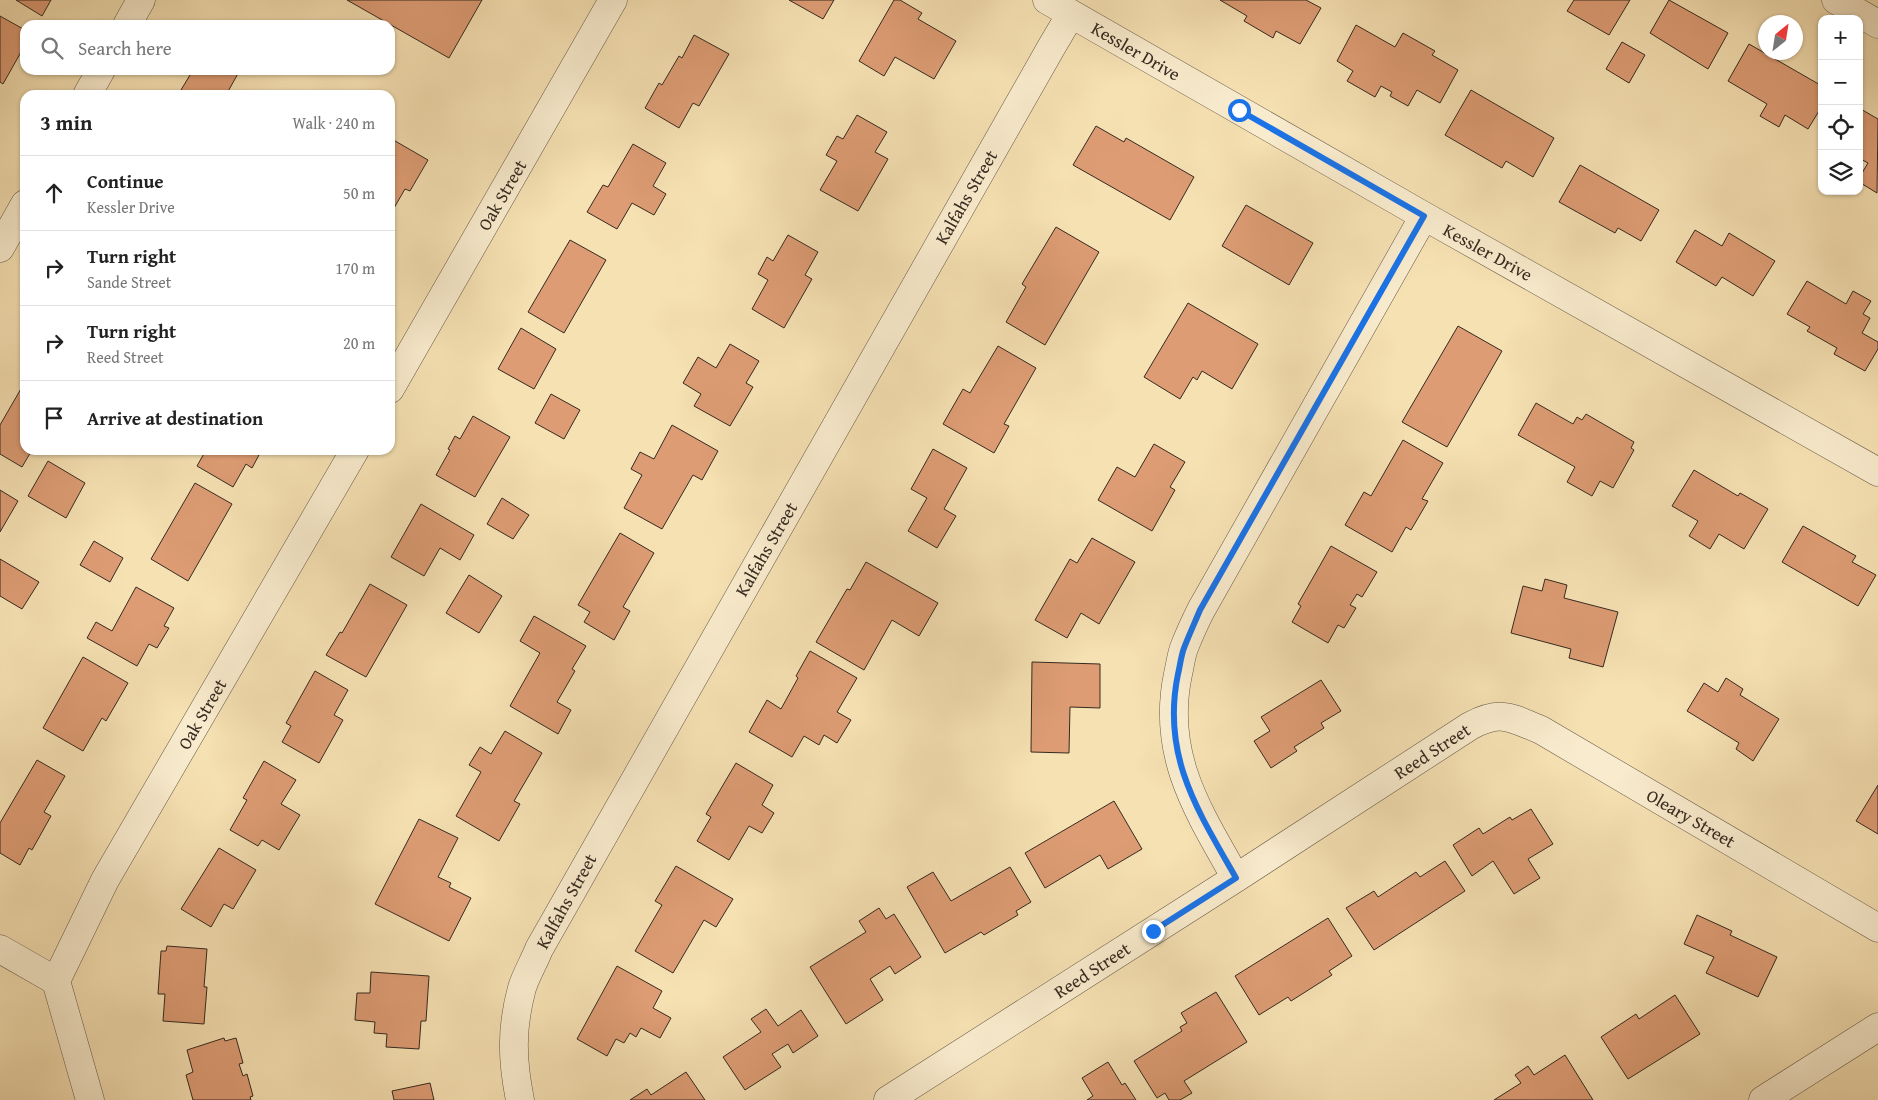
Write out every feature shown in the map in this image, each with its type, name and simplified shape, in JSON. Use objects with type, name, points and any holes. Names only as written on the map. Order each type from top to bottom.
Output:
[{"type":"street","points":[[130,20],[141,0]]},
{"type":"street","name":"Oak Street","points":[[395,380],[613,0]]},
{"type":"street","name":"Kessler Drive","points":[[1047,0],[1424,216],[1878,472]]},
{"type":"street","points":[[1836,0],[1878,24]]},
{"type":"street","name":"Kalfahs Street","points":[[520,1100],[514,1070],[514,1028],[522,987],[539,949],[1071,14]]},
{"type":"street","points":[[90,90],[98,75]]},
{"type":"street","points":[[0,248],[20,213]]},
{"type":"street","points":[[1236,878],[1197,809],[1184,778],[1175,736],[1173,714],[1174,692],[1183,650],[1200,610],[1424,216]]},
{"type":"street","name":"Oak Street","points":[[56,981],[105,880],[352,455]]},
{"type":"street","name":"Reed Street","points":[[888,1100],[1470,726],[1484,718],[1500,715]]},
{"type":"street","name":"Oleary Street","points":[[1500,715],[1541,730],[1878,928]]},
{"type":"street","points":[[0,949],[56,981],[90,1100]]},
{"type":"street","points":[[1763,1100],[1878,1027]]},
{"type":"building","points":[[16,0],[51,0],[42,16]]},
{"type":"building","points":[[347,0],[482,0],[449,58],[395,27],[395,20],[382,20]]},
{"type":"building","points":[[789,0],[834,0],[823,19]]},
{"type":"building","points":[[894,0],[900,0],[922,13],[918,19],[956,41],[934,79],[895,57],[884,76],[859,61]]},
{"type":"building","points":[[1220,0],[1306,0],[1321,8],[1300,44],[1276,31],[1273,38],[1244,21],[1247,16]]},
{"type":"building","points":[[1574,0],[1630,0],[1609,35],[1567,11]]},
{"type":"building","points":[[1669,0],[1728,33],[1708,69],[1650,33]]},
{"type":"building","points":[[0,16],[20,27],[20,54],[3,84],[0,82]]},
{"type":"building","points":[[1356,25],[1395,47],[1403,33],[1435,51],[1432,55],[1458,70],[1440,103],[1417,90],[1408,106],[1390,96],[1392,92],[1381,86],[1375,97],[1347,81],[1353,71],[1337,61]]},
{"type":"building","points":[[694,35],[729,54],[699,106],[693,103],[679,128],[645,108],[659,83],[662,85],[679,56],[682,58]]},
{"type":"building","points":[[1622,42],[1645,55],[1629,83],[1606,69]]},
{"type":"building","points":[[1749,44],[1758,49],[1758,60],[1777,60],[1818,84],[1818,113],[1808,129],[1785,115],[1779,127],[1760,116],[1767,104],[1728,81]]},
{"type":"building","points":[[190,75],[237,75],[229,90],[181,90]]},
{"type":"building","points":[[1471,90],[1554,138],[1533,177],[1506,161],[1502,168],[1445,135]]},
{"type":"building","points":[[1863,110],[1878,119],[1877,193],[1863,184],[1863,171],[1868,163],[1863,160]]},
{"type":"building","points":[[857,115],[887,132],[875,152],[888,159],[858,211],[820,190],[837,161],[826,155],[837,136],[843,139]]},
{"type":"building","points":[[1096,126],[1124,142],[1126,138],[1194,177],[1170,220],[1073,165]]},
{"type":"building","points":[[395,141],[428,160],[410,191],[405,189],[395,206]]},
{"type":"building","points":[[633,144],[666,163],[653,186],[666,194],[654,215],[632,203],[617,229],[587,212],[603,185],[608,187]]},
{"type":"building","points":[[1580,165],[1659,210],[1641,241],[1618,228],[1615,233],[1559,202]]},
{"type":"building","points":[[1246,205],[1313,243],[1289,285],[1222,246]]},
{"type":"building","points":[[1056,227],[1099,252],[1045,345],[1006,322],[1026,287],[1022,284]]},
{"type":"building","points":[[1695,230],[1722,246],[1729,233],[1775,261],[1753,296],[1722,277],[1716,286],[1676,262]]},
{"type":"building","points":[[788,235],[818,252],[805,275],[812,279],[784,328],[752,309],[768,280],[758,274],[767,257],[773,261]]},
{"type":"building","points":[[570,240],[606,260],[564,333],[528,312]]},
{"type":"building","points":[[1807,281],[1846,304],[1853,291],[1871,301],[1863,314],[1870,318],[1862,333],[1878,342],[1878,349],[1865,371],[1834,354],[1837,348],[1807,331],[1810,327],[1787,314]]},
{"type":"building","points":[[1188,303],[1258,344],[1232,389],[1202,371],[1197,380],[1193,377],[1180,399],[1144,377]]},
{"type":"building","points":[[1458,326],[1502,351],[1447,447],[1402,422]]},
{"type":"building","points":[[521,328],[556,349],[534,389],[498,369]]},
{"type":"building","points":[[730,344],[759,361],[746,383],[753,387],[730,426],[694,406],[701,394],[683,383],[698,357],[716,368]]},
{"type":"building","points":[[998,346],[1036,368],[1004,424],[1009,426],[994,453],[943,424],[963,389],[970,393]]},
{"type":"building","points":[[20,390],[20,455],[29,455],[22,467],[0,454],[0,425]]},
{"type":"building","points":[[551,394],[580,410],[564,439],[535,423]]},
{"type":"building","points":[[1536,403],[1573,424],[1577,417],[1582,420],[1586,414],[1634,442],[1631,448],[1634,450],[1613,488],[1600,481],[1592,496],[1567,482],[1575,467],[1518,435]]},
{"type":"building","points":[[473,416],[510,437],[475,497],[436,475],[450,450],[448,449],[455,436],[460,439]]},
{"type":"building","points":[[672,425],[718,451],[702,480],[693,475],[662,529],[624,508],[642,475],[631,469],[640,452],[654,459]]},
{"type":"building","points":[[1403,440],[1443,463],[1422,499],[1428,501],[1411,530],[1406,527],[1392,552],[1345,525],[1364,492],[1371,496]]},
{"type":"building","points":[[1154,444],[1185,462],[1170,487],[1175,490],[1152,531],[1098,500],[1117,467],[1135,477]]},
{"type":"building","points":[[933,449],[967,468],[944,509],[956,516],[937,548],[908,531],[927,498],[911,489]]},
{"type":"building","points":[[203,455],[259,455],[252,468],[246,464],[233,487],[197,466]]},
{"type":"building","points":[[48,461],[85,483],[66,518],[28,496]]},
{"type":"building","points":[[1694,470],[1738,496],[1740,493],[1768,509],[1744,549],[1719,534],[1710,549],[1689,536],[1698,521],[1672,506]]},
{"type":"building","points":[[195,483],[232,504],[188,581],[151,559]]},
{"type":"building","points":[[0,490],[18,501],[0,532]]},
{"type":"building","points":[[502,498],[529,515],[513,539],[487,524]]},
{"type":"building","points":[[421,504],[474,535],[460,560],[440,548],[424,576],[391,557]]},
{"type":"building","points":[[1803,526],[1856,556],[1852,562],[1876,575],[1858,606],[1782,562]]},
{"type":"building","points":[[620,533],[654,553],[623,607],[630,611],[614,640],[584,622],[590,612],[578,605]]},
{"type":"building","points":[[1092,538],[1135,562],[1099,624],[1081,613],[1067,638],[1035,620],[1070,559],[1077,563]]},
{"type":"building","points":[[94,541],[123,558],[110,582],[80,565]]},
{"type":"building","points":[[1331,546],[1377,572],[1362,597],[1357,594],[1350,605],[1356,608],[1344,628],[1338,625],[1328,643],[1292,622],[1301,606],[1298,604]]},
{"type":"building","points":[[0,559],[39,582],[22,609],[0,596]]},
{"type":"building","points":[[866,562],[938,603],[919,636],[892,620],[864,670],[816,642],[847,589],[850,590]]},
{"type":"building","points":[[469,575],[502,596],[479,633],[446,613]]},
{"type":"building","points":[[1545,579],[1567,585],[1564,598],[1618,612],[1603,667],[1569,658],[1571,649],[1511,633],[1523,586],[1542,591]]},
{"type":"building","points":[[370,584],[407,605],[366,677],[326,655],[340,632],[342,633]]},
{"type":"building","points":[[136,587],[174,608],[164,626],[169,628],[157,648],[149,644],[137,666],[87,638],[96,622],[112,631]]},
{"type":"building","points":[[534,616],[586,646],[572,669],[575,671],[557,702],[571,710],[558,734],[510,706],[540,653],[520,641]]},
{"type":"building","points":[[810,651],[857,678],[837,712],[851,720],[837,743],[824,735],[819,745],[804,736],[792,757],[749,732],[767,700],[781,709]]},
{"type":"building","points":[[83,657],[128,683],[106,721],[102,718],[83,751],[43,728]]},
{"type":"building","points":[[1032,662],[1100,664],[1100,708],[1070,707],[1069,753],[1031,752]]},
{"type":"building","points":[[315,671],[348,690],[334,715],[343,720],[319,763],[282,742],[291,726],[286,723]]},
{"type":"building","points":[[1726,678],[1743,689],[1740,695],[1779,719],[1753,761],[1736,749],[1739,743],[1687,711],[1704,683],[1718,692]]},
{"type":"building","points":[[1321,680],[1341,711],[1321,723],[1324,728],[1294,747],[1297,751],[1271,768],[1254,741],[1270,731],[1261,717]]},
{"type":"building","points":[[505,731],[542,753],[514,801],[520,804],[499,841],[456,816],[481,772],[469,765],[480,747],[491,754]]},
{"type":"building","points":[[37,760],[65,776],[44,812],[51,816],[32,850],[29,848],[20,865],[0,853],[0,823]]},
{"type":"building","points":[[264,761],[296,780],[281,804],[300,815],[279,850],[262,840],[258,846],[230,830],[247,800],[243,798]]},
{"type":"building","points":[[736,763],[773,785],[762,805],[774,813],[762,833],[749,826],[729,860],[697,841],[711,817],[706,814]]},
{"type":"building","points":[[1878,785],[1878,834],[1856,821]]},
{"type":"building","points":[[1114,801],[1142,849],[1108,869],[1100,855],[1045,888],[1025,853]]},
{"type":"building","points":[[1531,809],[1553,844],[1528,859],[1540,878],[1514,894],[1493,861],[1472,876],[1453,845],[1479,828],[1483,834],[1510,817],[1512,820]]},
{"type":"building","points":[[419,819],[458,838],[438,877],[451,883],[449,887],[471,898],[449,941],[375,904]]},
{"type":"building","points":[[219,848],[256,870],[233,909],[224,904],[211,927],[181,909]]},
{"type":"building","points":[[1445,861],[1465,891],[1374,950],[1346,908],[1374,891],[1378,897],[1416,872],[1420,877]]},
{"type":"building","points":[[676,866],[733,899],[716,927],[704,920],[673,973],[635,951],[662,905],[655,901]]},
{"type":"building","points":[[1010,867],[1031,902],[1016,911],[1018,915],[984,935],[981,932],[945,953],[907,887],[933,872],[951,901]]},
{"type":"building","points":[[879,908],[886,919],[894,914],[921,957],[895,974],[890,966],[870,979],[883,1000],[846,1024],[810,967],[866,932],[859,921]]},
{"type":"building","points":[[1697,915],[1732,931],[1730,935],[1777,957],[1758,997],[1706,973],[1714,957],[1684,944]]},
{"type":"building","points":[[1328,918],[1352,956],[1329,971],[1332,975],[1291,1001],[1288,997],[1259,1015],[1235,976]]},
{"type":"building","points":[[167,946],[207,949],[204,987],[207,987],[204,1024],[163,1021],[165,994],[158,994],[161,951],[166,951]]},
{"type":"building","points":[[617,966],[662,991],[653,1008],[671,1018],[660,1038],[641,1028],[636,1037],[630,1033],[624,1043],[616,1039],[607,1056],[577,1039]]},
{"type":"building","points":[[371,972],[429,976],[426,1021],[421,1021],[419,1049],[386,1047],[387,1034],[374,1033],[375,1022],[355,1020],[357,993],[370,993]]},
{"type":"building","points":[[1216,992],[1247,1042],[1184,1081],[1192,1093],[1180,1100],[1169,1100],[1165,1093],[1157,1098],[1134,1061],[1182,1031],[1180,1027],[1187,1023],[1181,1013]]},
{"type":"building","points":[[1675,995],[1700,1034],[1628,1079],[1601,1037],[1636,1014],[1639,1019]]},
{"type":"building","points":[[766,1009],[778,1026],[801,1010],[818,1036],[793,1053],[788,1044],[772,1054],[781,1067],[745,1090],[723,1057],[761,1032],[751,1019]]},
{"type":"building","points":[[224,1038],[225,1041],[236,1038],[243,1063],[239,1064],[243,1076],[247,1074],[253,1096],[250,1097],[251,1100],[193,1100],[186,1075],[193,1072],[187,1050]]},
{"type":"building","points":[[1565,1055],[1593,1100],[1494,1100],[1521,1083],[1515,1075],[1528,1066],[1534,1075]]},
{"type":"building","points":[[1108,1062],[1122,1085],[1125,1083],[1136,1100],[1087,1100],[1093,1096],[1082,1078]]},
{"type":"building","points":[[686,1072],[705,1100],[630,1100],[647,1089],[651,1095]]},
{"type":"building","points":[[430,1083],[434,1100],[394,1100],[392,1091]]},
{"type":"route","points":[[1153,931],[1236,878],[1197,809],[1184,778],[1175,736],[1173,714],[1174,692],[1183,650],[1200,610],[1378,300],[1424,216],[1239,110]]}]
